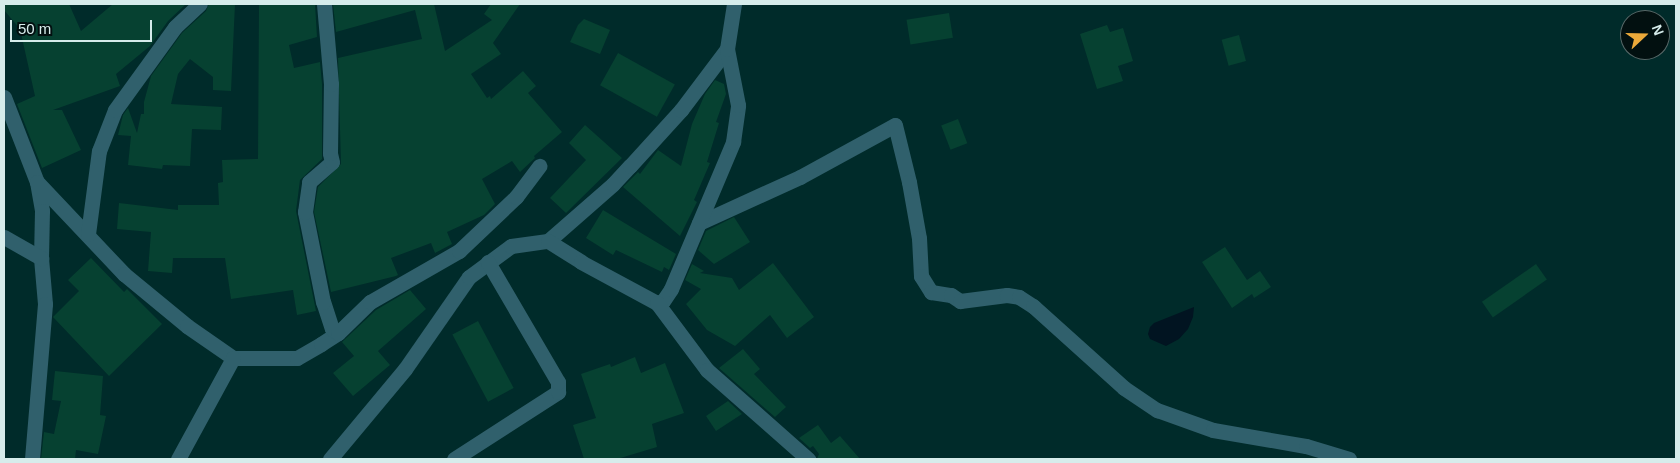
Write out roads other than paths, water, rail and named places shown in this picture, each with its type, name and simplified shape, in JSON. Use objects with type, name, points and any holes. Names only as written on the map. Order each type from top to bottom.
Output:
[{"type":"street","points":[[88,234],[99,151],[115,110],[175,27],[200,4]]},
{"type":"street","points":[[324,4],[331,84],[330,152],[332,162],[309,182],[305,212],[323,302],[332,329],[338,333]]},
{"type":"street","points":[[657,303],[663,301],[671,289],[733,142],[738,105],[727,49],[734,4]]},
{"type":"street","points":[[330,459],[405,369],[469,277],[511,246],[548,241],[613,184],[681,110],[727,49]]},
{"type":"street","points":[[4,97],[37,182],[42,211],[41,258],[45,304],[32,459]]},
{"type":"street","points":[[699,223],[800,177],[895,125],[917,229],[921,276],[931,292],[951,295],[960,301],[1007,295],[1019,297],[1033,306],[1124,388],[1156,410],[1213,430],[1306,446],[1349,459]]},
{"type":"street","points":[[37,182],[124,274],[187,326],[233,358],[297,358],[338,333],[370,302],[459,252],[516,197],[539,166]]},
{"type":"street","points":[[4,238],[41,258]]},
{"type":"street","points":[[548,241],[581,262],[657,303],[707,370],[808,459]]},
{"type":"street","points":[[454,459],[558,392],[558,382],[488,262]]},
{"type":"street","points":[[178,459],[233,358]]},
{"type":"water","points":[[1194,307],[1193,317],[1188,329],[1179,339],[1166,346],[1150,339],[1148,334],[1150,327],[1154,323]]}]
